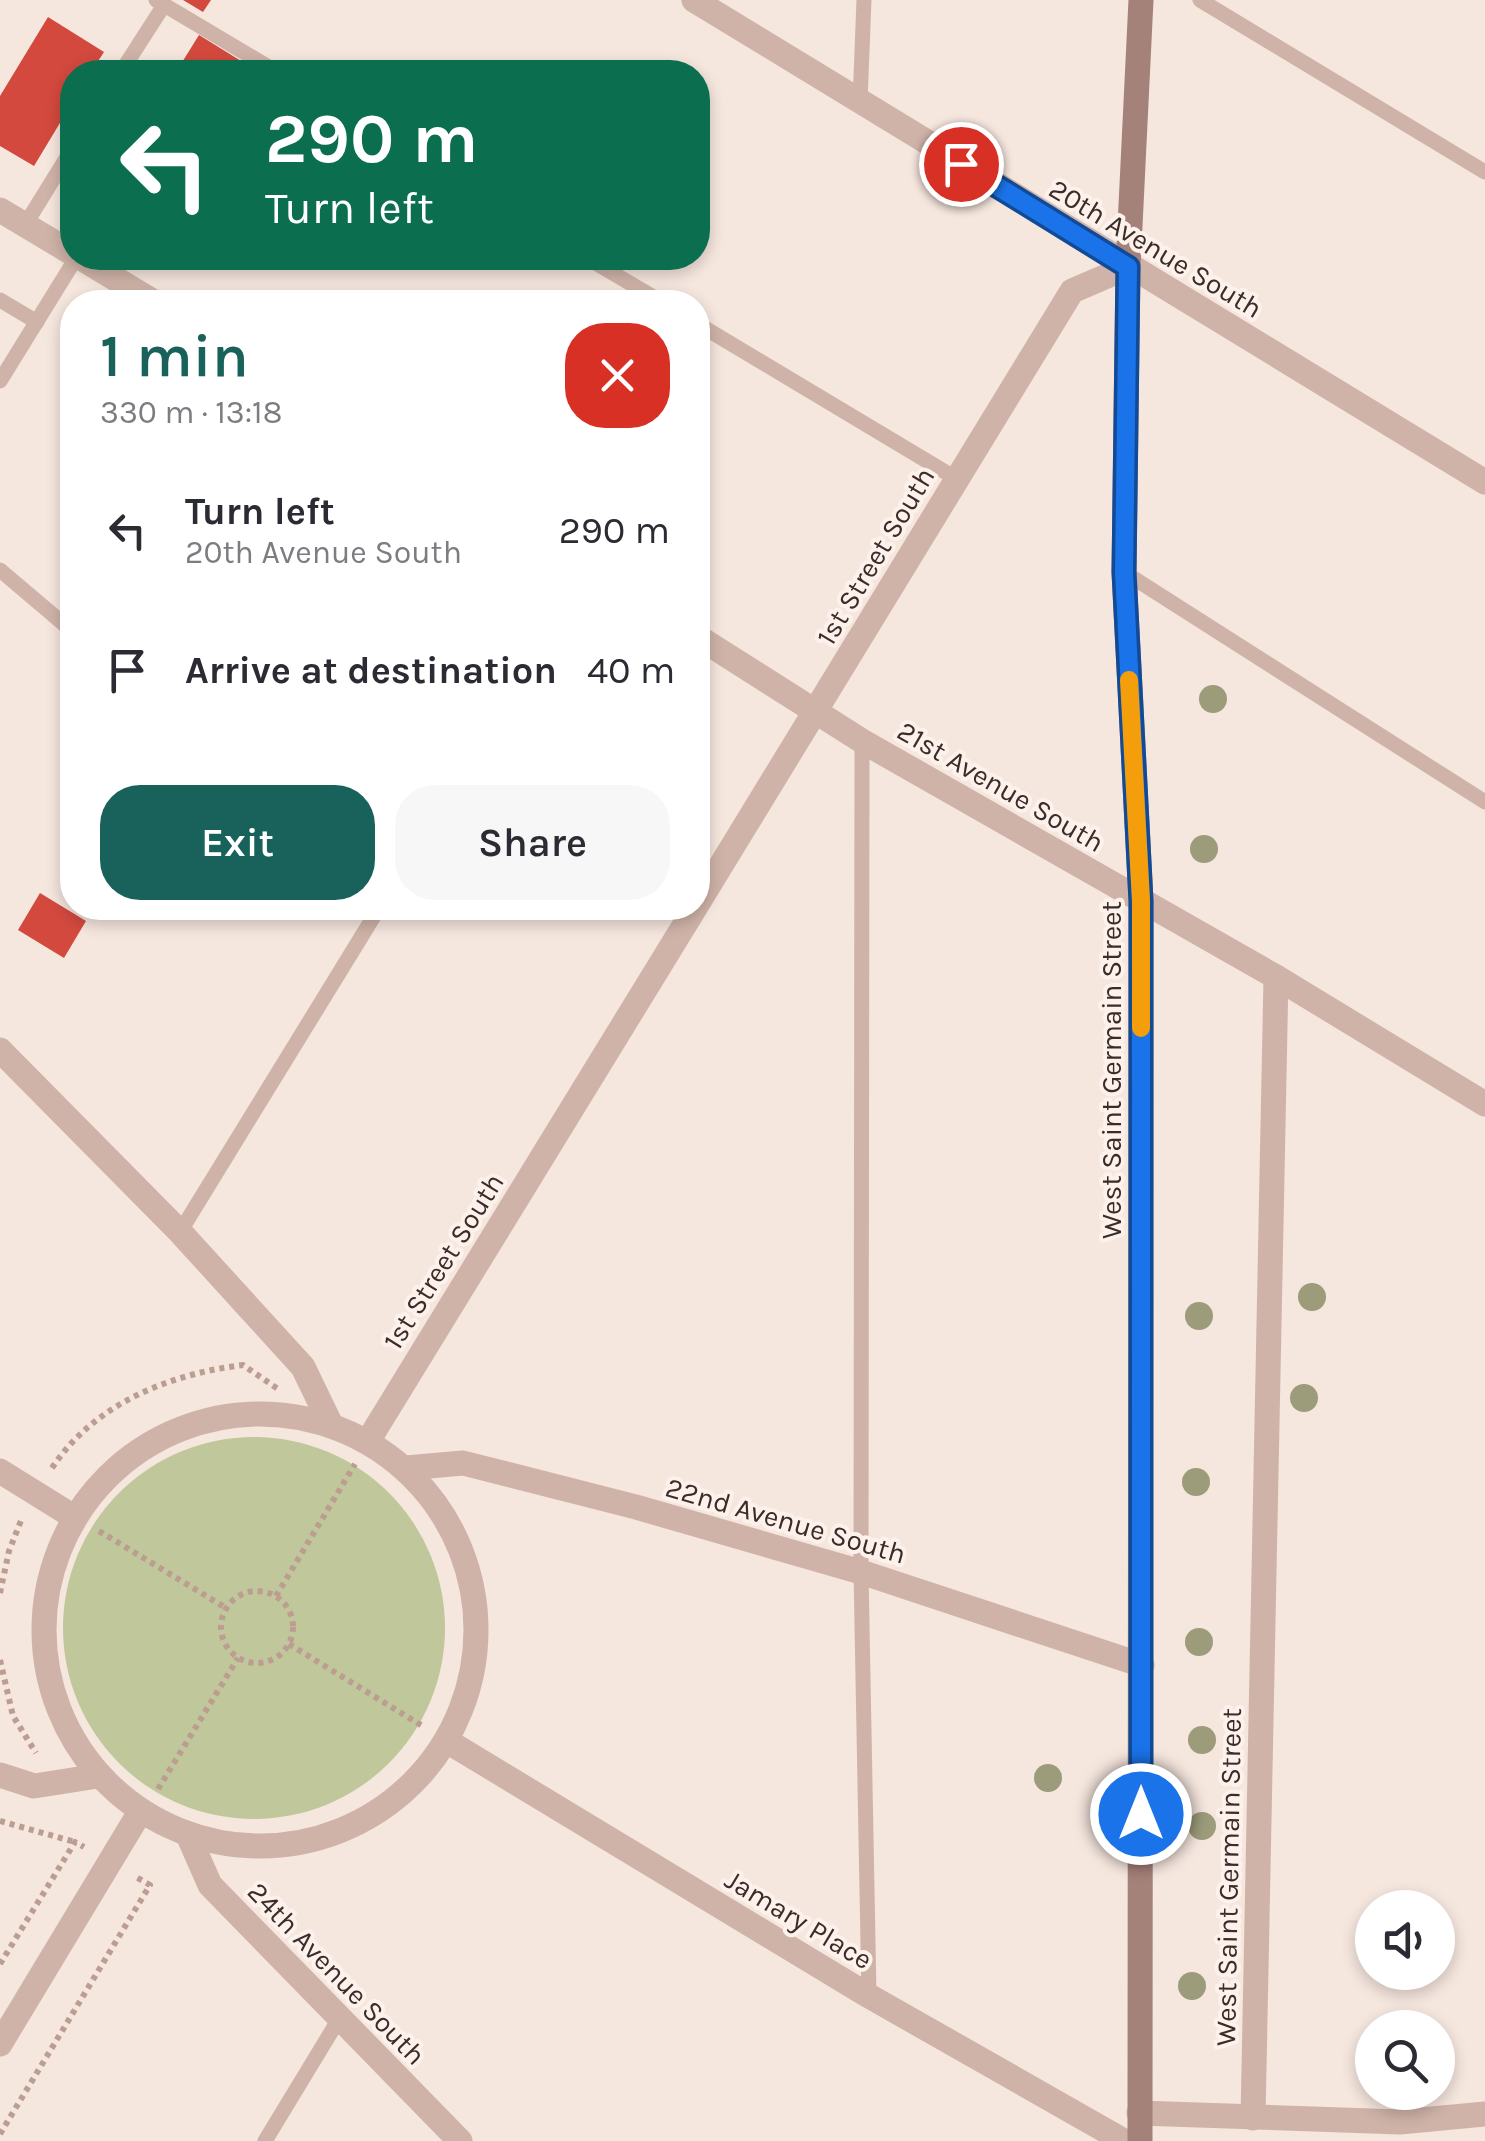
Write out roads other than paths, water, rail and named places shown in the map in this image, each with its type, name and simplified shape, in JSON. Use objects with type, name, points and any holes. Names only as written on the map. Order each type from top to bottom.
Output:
[{"type":"street","name":"20th Avenue South","points":[[694,0],[1485,482]]},
{"type":"street","name":"West Saint Germain Street","points":[[1140,2141],[1141,901],[1124,572],[1128,267],[1141,0]]},
{"type":"street","points":[[0,210],[60,246]]},
{"type":"street","name":"1st Street South","points":[[710,882],[1072,291],[1128,267]]},
{"type":"street","points":[[100,270],[134,290]]},
{"type":"street","name":"21st Avenue South","points":[[710,644],[862,741],[1276,977],[1485,1104]]},
{"type":"street","name":"1st Street South","points":[[368,1441],[687,920]]},
{"type":"street","name":"West Saint Germain Street","points":[[1253,2118],[1276,977]]},
{"type":"street","points":[[0,1050],[180,1232],[304,1368],[330,1424]]},
{"type":"street","points":[[258,1412],[330,1424],[368,1441],[406,1468],[451,1526],[475,1597],[473,1672],[446,1741],[398,1797],[334,1834],[261,1847],[188,1835],[140,1812],[98,1776],[60,1718],[43,1650],[48,1581],[74,1517],[123,1462],[186,1425],[258,1412]]},
{"type":"street","name":"22nd Avenue South","points":[[406,1468],[463,1463],[861,1572],[1142,1665]]},
{"type":"street","points":[[0,1471],[74,1517]]},
{"type":"street","name":"Jamary Place","points":[[446,1741],[869,1996],[1124,2141]]},
{"type":"street","points":[[0,1775],[34,1786],[98,1776]]},
{"type":"street","points":[[0,2044],[140,1812]]},
{"type":"street","name":"24th Avenue South","points":[[188,1835],[210,1885],[460,2141]]},
{"type":"street","points":[[1139,2113],[1400,2122],[1485,2114]]},
{"type":"lane","points":[[860,102],[864,0]]},
{"type":"lane","points":[[1200,0],[1485,172]]},
{"type":"lane","points":[[128,60],[160,2],[257,60]]},
{"type":"lane","points":[[25,225],[60,168]]},
{"type":"lane","points":[[0,382],[68,270]]},
{"type":"lane","points":[[607,270],[642,290]]},
{"type":"lane","points":[[0,300],[36,322]]},
{"type":"lane","points":[[710,331],[957,479]]},
{"type":"lane","points":[[0,570],[60,621]]},
{"type":"lane","points":[[1124,572],[1485,802]]},
{"type":"lane","points":[[862,741],[861,1572],[869,1996]]},
{"type":"lane","points":[[180,1232],[372,920]]},
{"type":"lane","points":[[264,2141],[340,2019]]}]
